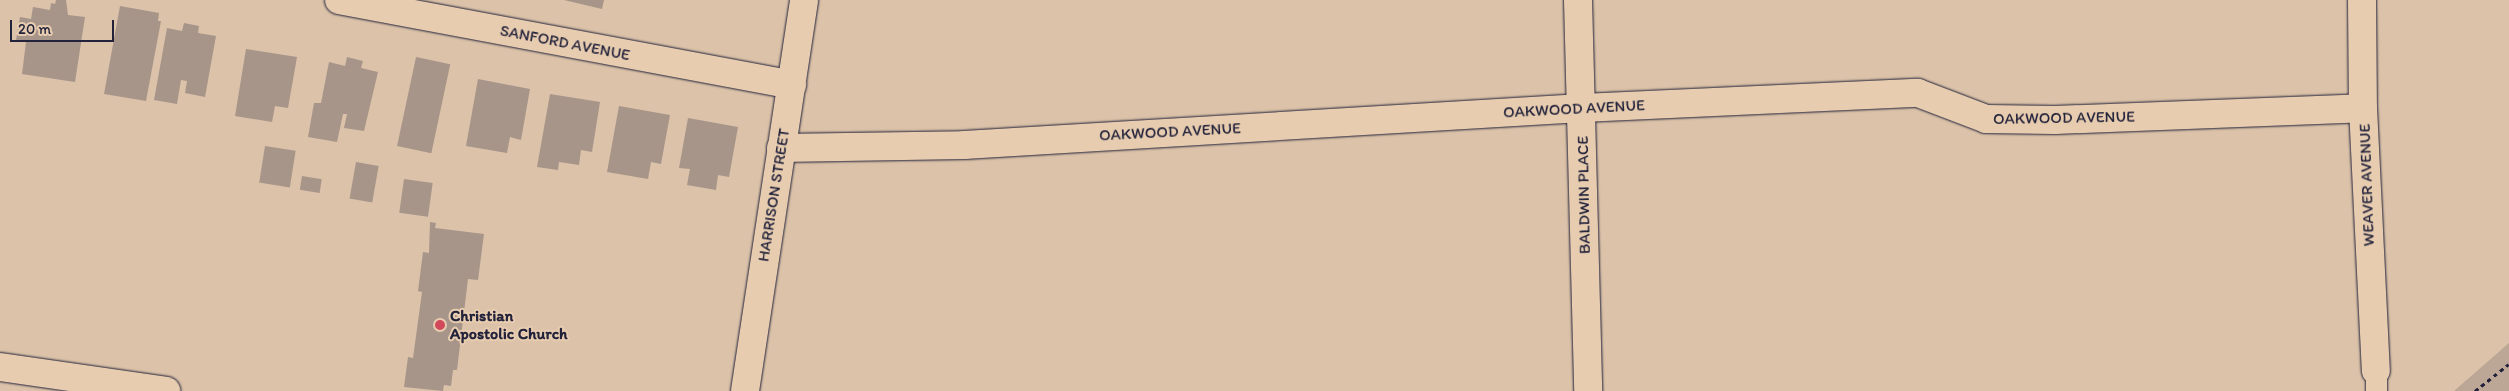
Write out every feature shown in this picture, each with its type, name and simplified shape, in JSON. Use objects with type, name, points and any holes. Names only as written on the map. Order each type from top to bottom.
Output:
[{"type":"street","name":"SANFORD AVENUE","points":[[339,0],[792,85]]},
{"type":"street","name":"HARRISON STREET","points":[[745,391],[804,0]]},
{"type":"street","name":"BALDWIN PLACE","points":[[1578,0],[1588,391]]},
{"type":"street","name":"WEAVER AVENUE","points":[[2362,0],[2364,108],[2376,381]]},
{"type":"street","name":"OAKWOOD AVENUE","points":[[781,148],[964,145],[1582,108],[1918,93],[1986,119],[2055,120],[2364,108]]},
{"type":"street","points":[[0,367],[166,391]]},
{"type":"path","points":[[2475,391],[2509,364]]},
{"type":"shaded area","points":[[2509,343],[2509,391],[2454,391]]},
{"type":"building","points":[[56,0],[66,0],[68,15],[85,17],[75,82],[22,74],[26,42],[16,40],[20,17],[31,19],[33,7],[50,10],[51,3],[55,4]]},
{"type":"building","points":[[564,0],[604,0],[602,9]]},
{"type":"building","points":[[120,6],[159,13],[158,21],[161,21],[146,101],[104,94]]},
{"type":"building","points":[[184,23],[199,26],[198,33],[216,36],[205,97],[185,93],[187,81],[181,80],[177,104],[154,100],[167,28],[182,31]]},
{"type":"building","points":[[246,49],[297,57],[288,108],[275,106],[272,122],[235,116]]},
{"type":"building","points":[[347,57],[363,61],[361,68],[378,72],[364,131],[344,128],[347,114],[343,114],[337,142],[308,137],[314,103],[321,103],[329,62],[345,66]]},
{"type":"building","points":[[416,57],[450,64],[431,153],[397,146]]},
{"type":"building","points":[[478,79],[530,89],[521,140],[510,137],[507,153],[466,146]]},
{"type":"building","points":[[550,94],[600,102],[592,152],[581,150],[579,165],[559,162],[558,170],[537,167]]},
{"type":"building","points":[[619,106],[670,115],[661,164],[651,162],[648,179],[607,172]]},
{"type":"building","points":[[688,118],[738,127],[729,177],[718,175],[716,190],[687,185],[690,169],[679,168]]},
{"type":"building","points":[[265,146],[296,151],[290,187],[259,183]]},
{"type":"building","points":[[356,162],[379,166],[372,202],[350,198]]},
{"type":"building","points":[[302,176],[322,179],[320,193],[300,190]]},
{"type":"building","points":[[404,179],[433,183],[428,217],[399,213]]},
{"type":"building","name":"Christian Apostolic Church","points":[[430,222],[436,223],[435,228],[484,234],[478,280],[468,279],[457,370],[453,370],[451,386],[444,385],[443,391],[404,387],[408,357],[413,358],[422,292],[418,291],[423,252],[429,253]]},
{"type":"place","name":"Christian Apostolic Church","points":[[440,325]]}]
